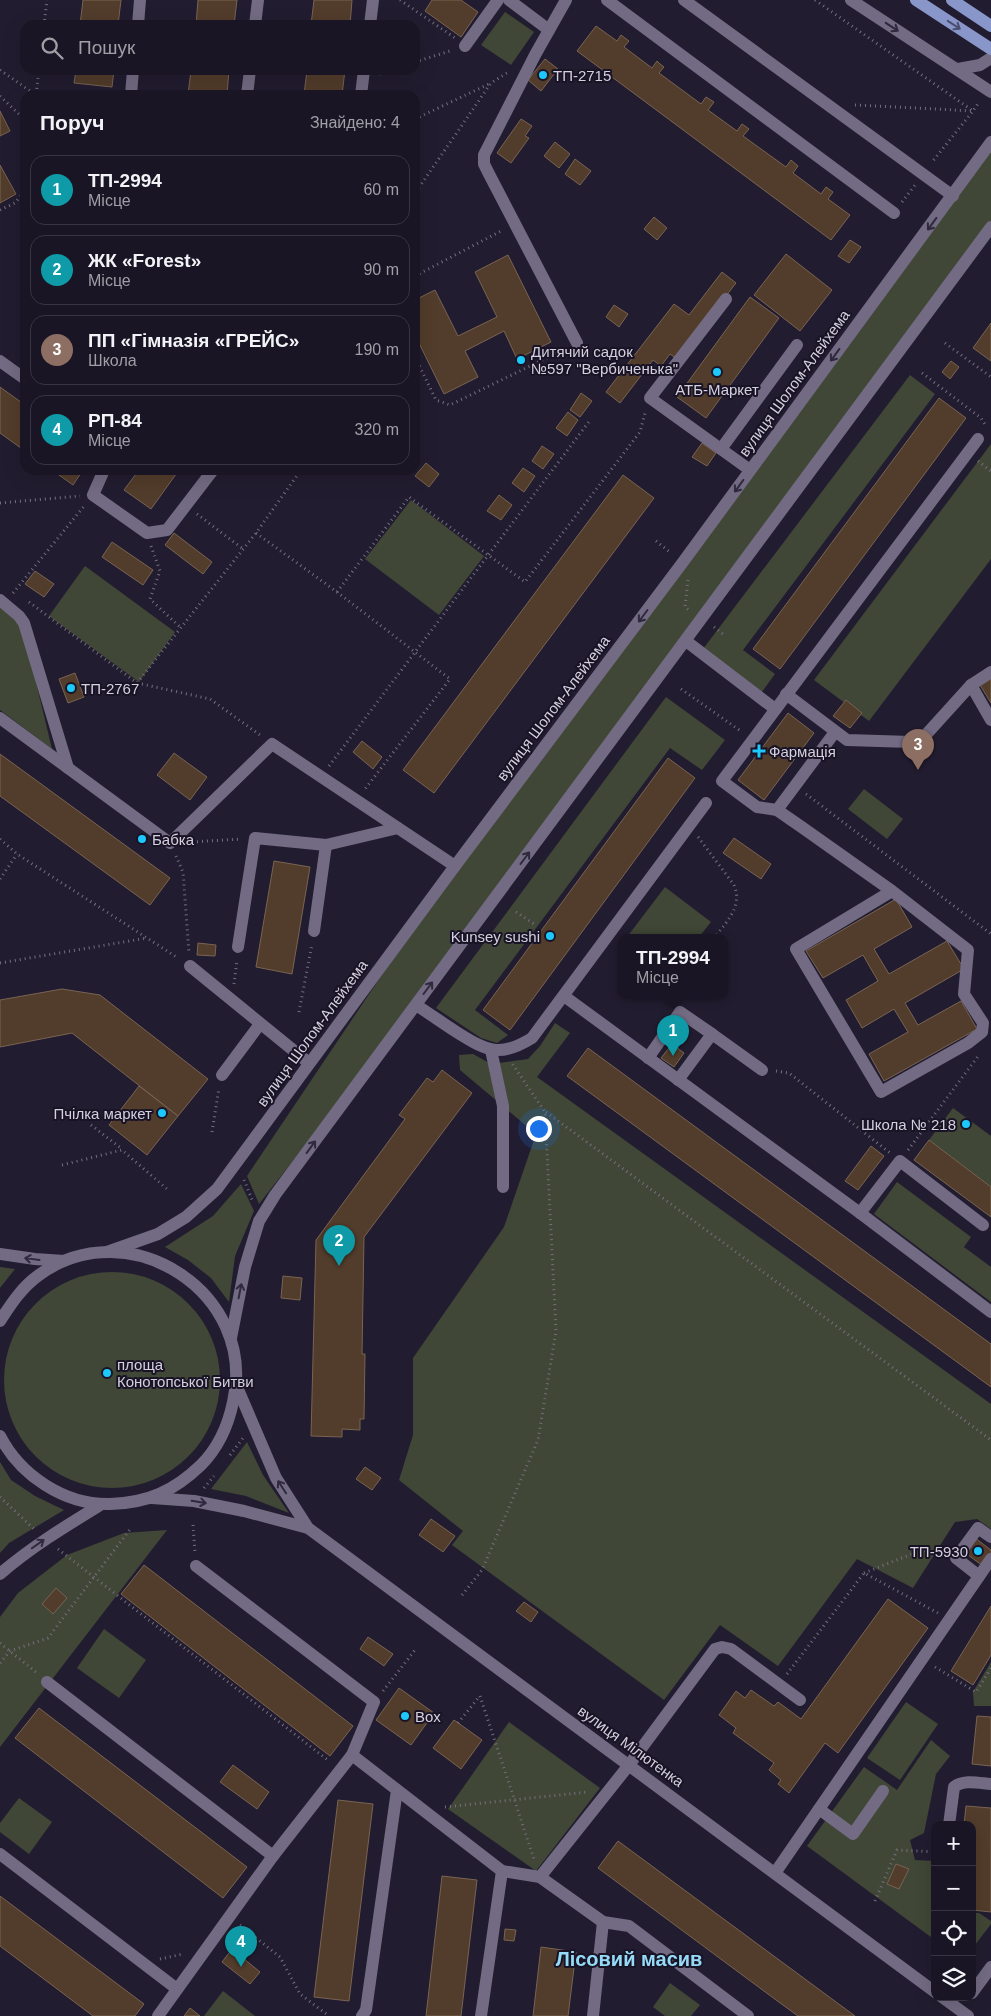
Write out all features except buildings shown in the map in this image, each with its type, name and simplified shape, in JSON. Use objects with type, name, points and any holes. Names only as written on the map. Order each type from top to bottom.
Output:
[{"type":"main road","points":[[916,0],[991,49]]},
{"type":"main road","points":[[952,0],[991,26]]},
{"type":"street","points":[[138,20],[140,0]]},
{"type":"street","points":[[256,20],[258,0]]},
{"type":"street","points":[[371,20],[373,0]]},
{"type":"street","points":[[465,46],[498,0]]},
{"type":"street","points":[[509,0],[549,30]]},
{"type":"street","points":[[566,0],[484,155],[484,164],[577,343]]},
{"type":"street","points":[[607,0],[894,212]]},
{"type":"street","points":[[684,0],[830,104],[953,196]]},
{"type":"street","points":[[851,0],[991,92]]},
{"type":"street","points":[[958,69],[980,65],[991,58]]},
{"type":"street","points":[[131,90],[133,75]]},
{"type":"street","points":[[248,90],[249,75]]},
{"type":"street","points":[[362,90],[363,75]]},
{"type":"street","name":"вулиця Шолом-Алейхема","points":[[107,1252],[158,1234],[186,1217],[217,1189],[455,866],[684,562],[991,142]]},
{"type":"street","points":[[231,1338],[245,1267],[259,1221],[275,1196],[991,229]]},
{"type":"street","points":[[726,299],[650,398],[750,470]]},
{"type":"street","points":[[721,449],[797,345]]},
{"type":"street","points":[[0,361],[20,375]]},
{"type":"street","points":[[892,891],[796,949],[881,1092],[977,1037],[982,1032],[983,1023],[964,994],[968,950],[892,891],[776,810],[757,807],[722,781],[978,439]]},
{"type":"street","points":[[102,475],[93,495],[147,534],[167,530],[209,475]]},
{"type":"street","points":[[2,601],[20,616],[27,631],[68,768]]},
{"type":"street","points":[[686,641],[775,708]]},
{"type":"street","points":[[786,694],[835,732],[851,741],[918,742],[929,733],[971,684],[991,672]]},
{"type":"street","points":[[971,684],[991,720]]},
{"type":"street","points":[[0,718],[170,843],[272,744],[455,866]]},
{"type":"street","points":[[776,810],[835,732]]},
{"type":"street","points":[[416,1005],[479,1046],[497,1050],[518,1047],[532,1038],[706,803]]},
{"type":"street","points":[[238,947],[255,838],[326,845],[398,828]]},
{"type":"street","points":[[314,931],[326,845]]},
{"type":"street","points":[[190,966],[309,1064]]},
{"type":"street","points":[[564,996],[860,1213],[991,1312]]},
{"type":"street","points":[[648,1058],[680,1012],[762,1070]]},
{"type":"street","points":[[222,1075],[260,1024]]},
{"type":"street","points":[[678,1080],[712,1034]]},
{"type":"street","points":[[497,1050],[503,1106],[503,1187]]},
{"type":"street","points":[[860,1213],[900,1161],[984,1225]]},
{"type":"street","points":[[0,1321],[19,1292],[39,1274],[64,1261],[107,1252],[147,1257],[183,1275],[212,1303],[231,1338],[236,1362],[237,1387],[229,1423],[210,1456],[184,1481],[150,1498],[126,1503],[102,1504],[66,1496],[33,1478],[8,1451],[0,1436]]},
{"type":"street","points":[[0,1254],[64,1261]]},
{"type":"street","name":"вулиця Мілютенка","points":[[237,1387],[276,1478],[308,1528],[931,1989]]},
{"type":"street","name":"вулиця Мілютенка","points":[[150,1498],[194,1501],[244,1511],[308,1528]]},
{"type":"street","points":[[0,1574],[46,1539],[102,1504]]},
{"type":"street","points":[[979,1576],[956,1558],[978,1528],[991,1537]]},
{"type":"street","points":[[775,1873],[921,1658],[991,1559]]},
{"type":"street","points":[[158,2016],[273,1856],[352,1755],[374,1702],[196,1566]]},
{"type":"street","points":[[540,1877],[629,1765],[715,1650],[722,1646],[731,1650],[800,1700]]},
{"type":"street","points":[[47,1682],[273,1856]]},
{"type":"street","points":[[352,1755],[502,1871],[540,1877],[603,1922],[629,1926],[748,2016]]},
{"type":"street","points":[[950,1821],[954,1787],[959,1783],[966,1782],[991,1784]]},
{"type":"street","points":[[362,2016],[366,2010],[397,1790]]},
{"type":"street","points":[[819,1809],[852,1834],[883,1791]]},
{"type":"street","points":[[0,1854],[177,1989]]},
{"type":"street","points":[[481,2016],[502,1871]]},
{"type":"street","points":[[593,2016],[603,1922]]},
{"type":"street","points":[[976,1988],[991,1967]]},
{"type":"street","points":[[946,2001],[961,2014],[967,2001]]},
{"type":"path","points":[[45,20],[47,0]]},
{"type":"path","points":[[400,0],[465,46]]},
{"type":"path","points":[[815,0],[972,111]]},
{"type":"path","points":[[420,60],[465,46]]},
{"type":"path","points":[[420,117],[491,83],[513,69]]},
{"type":"path","points":[[0,70],[29,90]]},
{"type":"path","points":[[37,90],[38,75]]},
{"type":"path","points":[[420,186],[491,83]]},
{"type":"path","points":[[0,96],[20,115]]},
{"type":"path","points":[[830,104],[972,111]]},
{"type":"path","points":[[894,212],[972,111]]},
{"type":"path","points":[[0,210],[15,203],[20,196]]},
{"type":"path","points":[[420,273],[515,224]]},
{"type":"path","points":[[420,367],[436,400],[450,406],[577,343]]},
{"type":"path","points":[[945,344],[991,377]]},
{"type":"path","points":[[922,373],[984,421],[985,430],[978,439]]},
{"type":"path","points":[[337,592],[409,497],[525,582],[640,432],[650,398]]},
{"type":"path","points":[[321,777],[591,419]]},
{"type":"path","points":[[137,684],[256,533],[297,475]]},
{"type":"path","points":[[0,503],[93,495]]},
{"type":"path","points":[[2,601],[15,591],[93,495]]},
{"type":"path","points":[[187,506],[243,548]]},
{"type":"path","points":[[256,533],[337,592],[450,679],[357,800]]},
{"type":"path","points":[[147,534],[160,572],[150,599],[181,628]]},
{"type":"path","points":[[656,541],[684,562],[689,582],[685,607],[723,634]]},
{"type":"path","points":[[15,591],[137,684],[210,699],[272,744]]},
{"type":"path","points":[[681,689],[752,740]]},
{"type":"path","points":[[795,785],[991,934]]},
{"type":"path","points":[[690,826],[738,893],[735,909],[717,934]]},
{"type":"path","points":[[190,966],[183,872],[170,843],[255,838]]},
{"type":"path","points":[[0,839],[17,854],[190,966]]},
{"type":"path","points":[[0,879],[17,854]]},
{"type":"path","points":[[516,912],[534,924]]},
{"type":"path","points":[[299,1012],[314,931]]},
{"type":"path","points":[[0,963],[147,938]]},
{"type":"path","points":[[232,1000],[238,947]]},
{"type":"path","points":[[497,1050],[545,1112],[991,1440]]},
{"type":"path","points":[[762,1070],[789,1073],[900,1161],[980,1054]]},
{"type":"path","points":[[212,1132],[222,1075]]},
{"type":"path","points":[[462,1595],[482,1570],[538,1440],[556,1331],[545,1112]]},
{"type":"path","points":[[91,1125],[167,1188]]},
{"type":"path","points":[[62,1165],[122,1150]]},
{"type":"path","points":[[244,1180],[256,1209]]},
{"type":"path","points":[[0,1497],[46,1539],[333,1764]]},
{"type":"path","points":[[193,1525],[196,1566]]},
{"type":"path","points":[[0,1663],[10,1651],[48,1638],[131,1528]]},
{"type":"path","points":[[779,1684],[864,1573],[922,1550],[956,1558]]},
{"type":"path","points":[[864,1573],[949,1618]]},
{"type":"path","points":[[0,1643],[47,1682]]},
{"type":"path","points":[[374,1702],[415,1650]]},
{"type":"path","points":[[921,1658],[976,1692],[991,1668]]},
{"type":"path","points":[[458,1724],[480,1696],[540,1877]]},
{"type":"path","points":[[422,1809],[514,1801],[609,1789]]},
{"type":"path","points":[[875,1901],[897,1850],[931,1852]]},
{"type":"path","points":[[229,1916],[280,1957],[300,1994],[329,2016]]},
{"type":"path","points":[[142,1962],[206,1949]]},
{"type":"green space","points":[[505,12],[534,32],[511,65],[481,45]]},
{"type":"green space","points":[[991,142],[991,227],[416,1005],[259,1204],[247,1176],[455,866]]},
{"type":"green space","points":[[910,375],[935,394],[743,650],[775,674],[761,693],[703,649]]},
{"type":"green space","points":[[991,444],[991,559],[869,721],[814,680]]},
{"type":"green space","points":[[411,500],[484,556],[439,615],[365,559]]},
{"type":"green space","points":[[85,566],[175,632],[139,682],[49,616]]},
{"type":"green space","points":[[0,606],[22,624],[52,749],[0,710]]},
{"type":"green space","points":[[666,697],[725,740],[702,770],[670,748],[475,1010],[508,1035],[497,1043],[481,1038],[436,1008]]},
{"type":"green space","points":[[864,789],[903,819],[887,839],[848,809]]},
{"type":"green space","points":[[665,887],[711,922],[701,934],[629,934]]},
{"type":"green space","points":[[555,1023],[570,1033],[537,1077],[991,1404],[991,1529],[977,1519],[955,1522],[913,1588],[857,1559],[778,1666],[720,1625],[664,1700],[452,1545],[463,1531],[399,1480],[413,1435],[413,1358],[504,1227],[536,1134],[460,1070],[459,1055],[473,1054],[491,1064],[528,1059],[540,1046]]},
{"type":"green space","name":"Школа № 218","points":[[953,1108],[991,1136],[991,1187],[929,1140]]},
{"type":"green space","points":[[897,1182],[971,1237],[964,1247],[991,1267],[991,1302],[874,1214]]},
{"type":"green space","points":[[241,1184],[254,1211],[235,1256],[229,1302],[211,1278],[188,1260],[165,1247],[213,1216]]},
{"type":"green space","points":[[0,1267],[15,1269],[0,1288]]},
{"type":"green space","points":[[112,1272],[143,1277],[163,1285],[188,1304],[207,1329],[215,1349],[220,1380],[215,1411],[207,1431],[188,1456],[163,1475],[143,1483],[112,1488],[81,1483],[61,1475],[36,1456],[17,1431],[9,1411],[4,1380],[9,1349],[17,1329],[36,1304],[61,1285],[81,1277]]},
{"type":"green space","points":[[247,1442],[263,1475],[289,1513],[246,1496],[211,1489]]},
{"type":"green space","points":[[0,1462],[11,1480],[35,1496],[64,1510],[9,1543],[0,1553]]},
{"type":"green space","points":[[167,1530],[0,1747],[0,1617],[18,1593],[67,1555],[124,1533]]},
{"type":"green space","points":[[104,1629],[146,1660],[119,1698],[77,1668]]},
{"type":"green space","points":[[991,1662],[991,1706],[974,1706],[973,1692]]},
{"type":"green space","points":[[906,1702],[938,1724],[900,1780],[867,1758]]},
{"type":"green space","points":[[509,1722],[600,1788],[536,1871],[448,1809]]},
{"type":"green space","points":[[931,1740],[950,1756],[936,1774],[924,1833],[910,1840],[915,1860],[931,1861],[931,1937],[807,1846],[864,1767],[897,1790]]},
{"type":"green space","points":[[19,1798],[52,1822],[29,1854],[0,1832],[0,1823]]},
{"type":"green space","points":[[976,1913],[991,1921],[991,1924],[976,1944]]},
{"type":"green space","points":[[670,1983],[700,2005],[691,2016],[665,2016],[653,2007]]},
{"type":"green space","points":[[223,1991],[255,2016],[204,2016]]},
{"type":"place","name":"ТП-2715","points":[[543,75]]},
{"type":"place","name":"Дитячий садок №597 \"Вербиченька\"","points":[[521,360]]},
{"type":"place","name":"АТБ-Маркет","points":[[717,372]]},
{"type":"place","name":"ТП-2767","points":[[71,688]]},
{"type":"place","name":"Фармація","points":[[759,751]]},
{"type":"place","name":"ПП «Гімназія «ГРЕЙС»","points":[[918,770]]},
{"type":"place","name":"Бабка","points":[[142,839]]},
{"type":"place","name":"Kunsey sushi","points":[[550,936]]},
{"type":"place","name":"ТП-2994","points":[[673,1056]]},
{"type":"place","name":"Пчілка маркет","points":[[162,1113]]},
{"type":"place","name":"Школа № 218","points":[[966,1124]]},
{"type":"place","name":"ЖК «Forest»","points":[[339,1266]]},
{"type":"place","name":"площа Конотопської Битви","points":[[107,1373]]},
{"type":"place","name":"ТП-5930","points":[[978,1551]]},
{"type":"place","name":"Box","points":[[405,1716]]},
{"type":"place","name":"РП-84","points":[[241,1967]]},
{"type":"district","name":"Лісовий масив","points":[[629,1959]]}]
